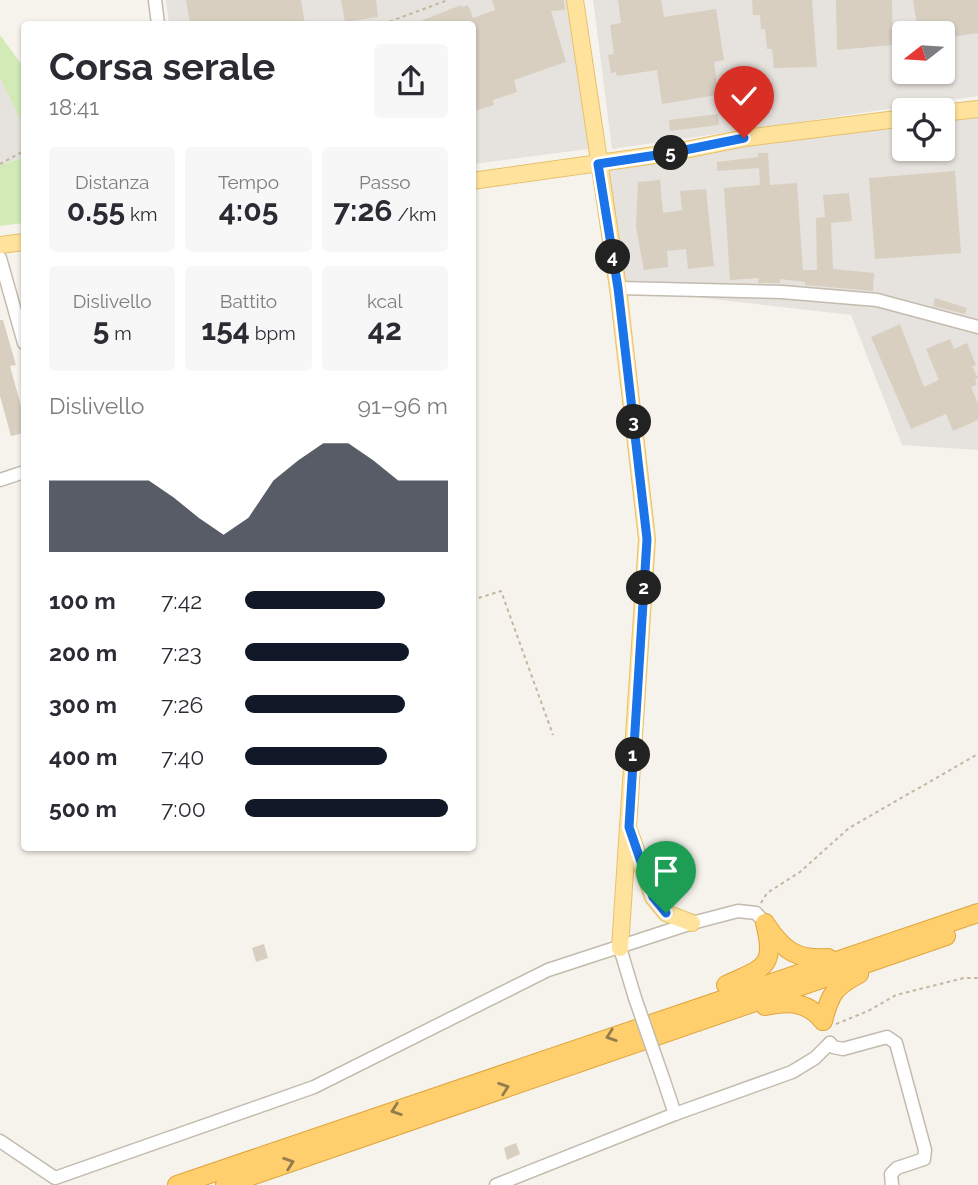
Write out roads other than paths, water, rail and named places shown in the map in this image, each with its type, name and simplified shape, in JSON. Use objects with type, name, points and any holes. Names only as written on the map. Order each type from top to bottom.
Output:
[{"type":"highway","points":[[177,1185],[844,956],[978,913]]},
{"type":"highway","points":[[760,918],[786,950],[814,959],[844,956]]},
{"type":"highway","points":[[690,1009],[729,984],[760,969],[769,958],[769,939],[760,918]]},
{"type":"highway","points":[[225,1185],[978,924]]},
{"type":"highway","points":[[825,1024],[833,992],[842,982],[871,968],[884,958]]},
{"type":"highway","points":[[721,1013],[733,1016],[766,1006],[796,1003],[813,1010],[825,1024]]},
{"type":"main road","points":[[575,0],[618,288],[647,539],[620,948]]},
{"type":"main road","points":[[955,111],[978,108]]},
{"type":"main road","points":[[476,180],[670,153],[744,138],[892,120]]},
{"type":"main road","points":[[0,246],[21,242]]},
{"type":"main road","points":[[629,827],[653,897],[666,913],[692,923]]},
{"type":"street","points":[[155,0],[158,21]]},
{"type":"street","points":[[0,258],[21,332]]},
{"type":"street","points":[[618,288],[782,292],[877,300],[978,327]]},
{"type":"street","points":[[0,480],[21,473]]},
{"type":"street","points":[[0,1141],[55,1178],[314,1087],[548,970],[692,923],[738,911],[760,918]]},
{"type":"street","points":[[620,948],[675,1114]]},
{"type":"street","points":[[825,1024],[833,1047],[843,1049],[887,1037],[896,1043],[925,1150],[924,1159],[897,1168],[891,1174],[892,1185]]},
{"type":"street","points":[[496,1185],[675,1114],[792,1072],[815,1059],[830,1043]]}]
